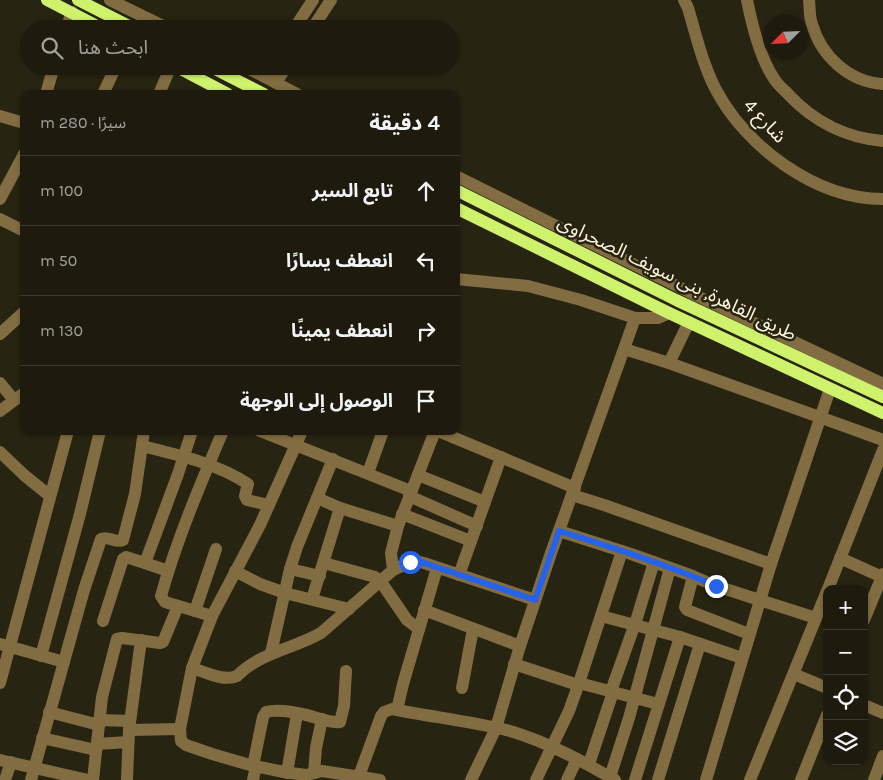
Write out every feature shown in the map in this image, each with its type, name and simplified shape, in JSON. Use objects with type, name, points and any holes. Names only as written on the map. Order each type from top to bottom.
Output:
[{"type":"main road","points":[[47,0],[87,20]]},
{"type":"main road","points":[[78,0],[96,4],[121,20]]},
{"type":"main road","points":[[192,75],[220,90]]},
{"type":"main road","points":[[227,75],[256,90]]},
{"type":"main road","name":"طريق القاهرة, بنى سويف الصحراوى","points":[[460,192],[676,300],[883,397]]},
{"type":"main road","name":"طريق القاهرة, بنى سويف الصحراوى","points":[[460,210],[668,313],[883,413]]},
{"type":"street","points":[[110,0],[150,20]]},
{"type":"street","points":[[300,20],[313,0]]},
{"type":"street","points":[[318,20],[330,0]]},
{"type":"street","name":"شارع 4","points":[[684,0],[688,8],[702,60],[715,88],[731,114],[750,137],[773,158],[826,188],[855,196],[883,199]]},
{"type":"street","points":[[747,0],[757,39],[767,65],[775,81],[792,99],[817,119],[841,131],[868,140],[883,141]]},
{"type":"street","points":[[809,0],[811,23],[823,50],[842,69],[858,78],[883,84]]},
{"type":"street","points":[[69,20],[72,12]]},
{"type":"street","points":[[47,90],[51,75]]},
{"type":"street","points":[[105,90],[112,75]]},
{"type":"street","points":[[161,90],[167,75]]},
{"type":"street","points":[[270,75],[276,82],[290,90]]},
{"type":"street","points":[[276,82],[281,75]]},
{"type":"street","points":[[0,116],[20,122]]},
{"type":"street","points":[[0,199],[20,162]]},
{"type":"street","points":[[460,178],[686,291],[883,384]]},
{"type":"street","points":[[0,219],[20,230]]},
{"type":"street","points":[[460,279],[528,286],[572,297],[634,318],[658,318],[668,313]]},
{"type":"street","points":[[0,334],[20,316]]},
{"type":"street","points":[[471,780],[496,728],[535,600],[634,318]]},
{"type":"street","points":[[669,363],[689,322]]},
{"type":"street","points":[[624,349],[669,363],[883,440]]},
{"type":"street","points":[[0,383],[19,396],[0,412]]},
{"type":"street","points":[[706,780],[771,564],[830,388]]},
{"type":"street","points":[[0,683],[5,645],[67,435]]},
{"type":"street","points":[[41,656],[80,514],[99,435]]},
{"type":"street","points":[[33,774],[101,539],[104,537],[119,542],[122,540],[135,494],[143,435]]},
{"type":"street","points":[[145,563],[191,435]]},
{"type":"street","points":[[212,616],[165,602],[162,598],[168,572],[221,435]]},
{"type":"street","points":[[270,435],[368,473],[477,526]]},
{"type":"street","points":[[300,435],[269,505],[212,616],[192,668],[180,729],[180,738],[186,745],[289,775],[359,776],[380,780]]},
{"type":"street","points":[[368,473],[382,435]]},
{"type":"street","points":[[393,570],[390,553],[398,526],[434,435]]},
{"type":"street","points":[[446,435],[500,457],[604,505],[771,564]]},
{"type":"street","points":[[142,446],[209,464],[248,484],[245,497],[247,500],[269,505]]},
{"type":"street","points":[[829,585],[883,450]]},
{"type":"street","points":[[0,452],[50,496]]},
{"type":"street","points":[[459,575],[500,457]]},
{"type":"street","points":[[272,653],[290,569],[304,528],[333,459]]},
{"type":"street","points":[[418,475],[485,502]]},
{"type":"street","points":[[317,498],[340,508],[398,526]]},
{"type":"street","points":[[312,599],[340,508]]},
{"type":"street","points":[[402,514],[471,541]]},
{"type":"street","points":[[559,531],[654,562],[760,601],[816,618]]},
{"type":"street","points":[[195,611],[216,549]]},
{"type":"street","points":[[536,780],[579,684],[622,551]]},
{"type":"street","points":[[103,621],[123,558],[126,557],[168,572]]},
{"type":"street","points":[[840,558],[882,576],[868,610]]},
{"type":"street","points":[[192,668],[225,678],[232,678],[252,663],[272,653],[309,640],[321,633],[393,570],[416,561],[535,600]]},
{"type":"street","points":[[567,780],[583,762],[612,692],[654,562]]},
{"type":"street","points":[[324,563],[370,575],[381,582],[407,620],[419,628]]},
{"type":"street","points":[[397,710],[437,568]]},
{"type":"street","points":[[359,776],[381,716],[387,710],[397,710],[511,732],[552,747],[583,762],[605,777],[635,698],[670,568]]},
{"type":"street","points":[[290,569],[320,576]]},
{"type":"street","points":[[235,571],[260,584],[285,593],[349,609]]},
{"type":"street","points":[[693,576],[685,607],[687,610],[749,634]]},
{"type":"street","points":[[750,780],[823,600]]},
{"type":"street","points":[[92,780],[102,697],[117,639],[163,642],[178,606]]},
{"type":"street","points":[[424,610],[520,646]]},
{"type":"street","points":[[601,616],[680,636],[742,658]]},
{"type":"street","points":[[462,688],[473,628]]},
{"type":"street","points":[[635,780],[680,636]]},
{"type":"street","points":[[127,780],[129,731],[140,640]]},
{"type":"street","points":[[658,780],[700,644]]},
{"type":"street","points":[[5,645],[64,662]]},
{"type":"street","points":[[514,664],[579,684],[658,704]]},
{"type":"street","points":[[253,780],[264,714],[270,710],[276,710],[337,723],[341,720],[345,698],[346,670]]},
{"type":"street","points":[[794,674],[823,686]]},
{"type":"street","points":[[868,707],[883,713]]},
{"type":"street","points":[[50,712],[129,731],[180,729]]},
{"type":"street","points":[[289,775],[298,714]]},
{"type":"street","points":[[319,775],[316,748],[322,719]]},
{"type":"street","points":[[801,780],[825,720]]},
{"type":"street","points":[[42,738],[97,747],[129,731]]},
{"type":"street","points":[[874,780],[883,756]]},
{"type":"street","points":[[5,780],[5,761],[33,774],[88,780]]},
{"type":"route","points":[[410,562],[424,563],[535,600],[559,531],[631,554],[716,586]]}]
